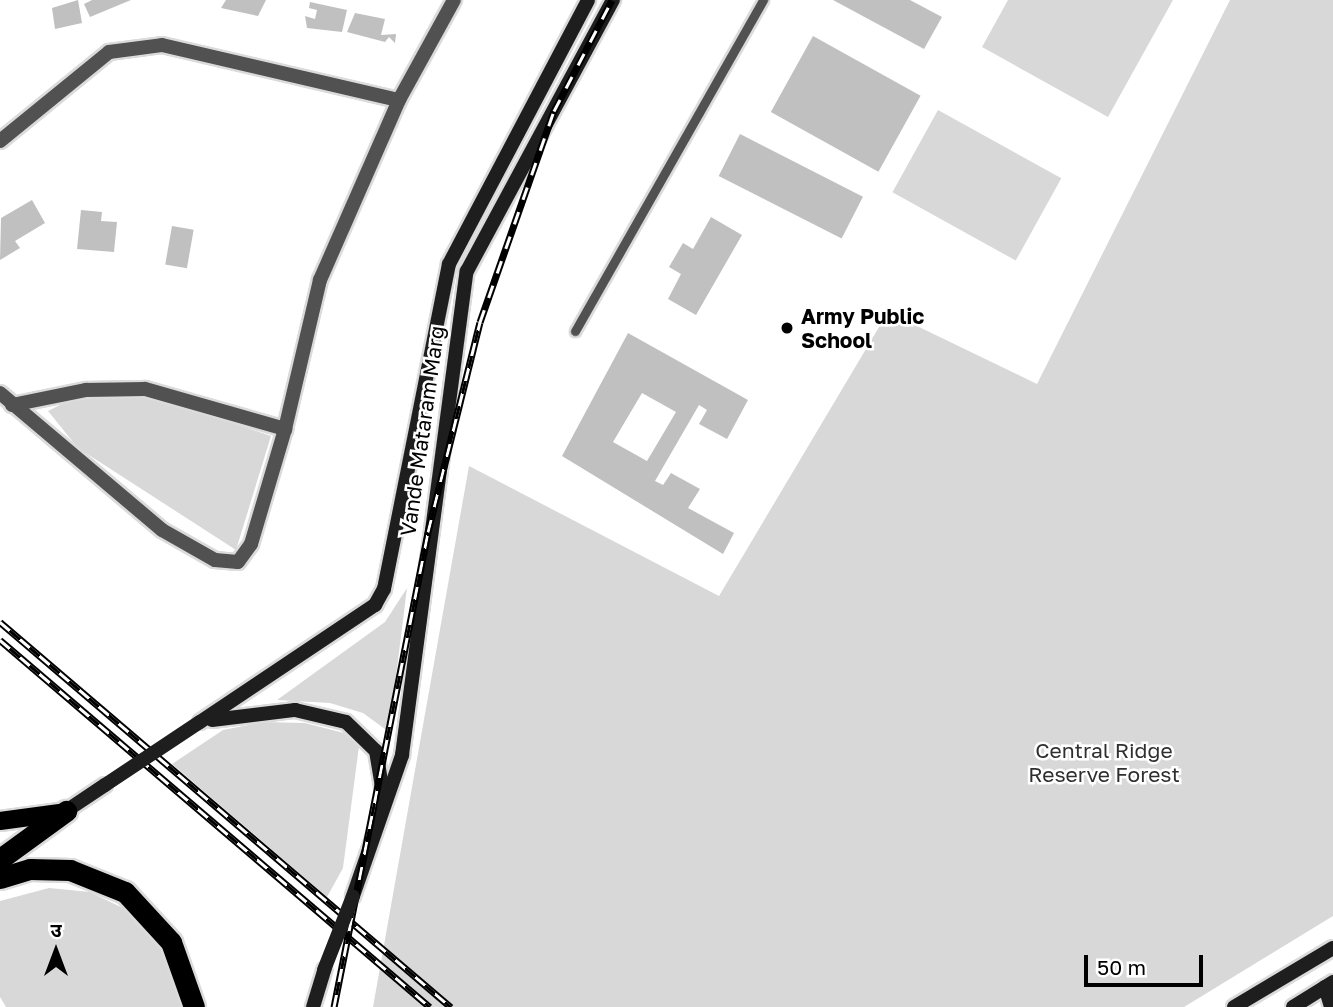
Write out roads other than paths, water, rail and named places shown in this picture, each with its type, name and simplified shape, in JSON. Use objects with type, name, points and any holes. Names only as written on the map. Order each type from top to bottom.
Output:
[{"type":"highway","points":[[5,855],[66,811]]},
{"type":"highway","points":[[0,878],[30,869],[86,874],[138,901],[171,942],[191,1003]]},
{"type":"main road","name":"Vande Mataram Marg","points":[[66,811],[375,605],[404,486],[449,264],[588,0]]},
{"type":"main road","name":"Vande Mataram Marg","points":[[313,1007],[402,755],[467,271],[613,0]]},
{"type":"main road","points":[[200,722],[268,710],[346,722],[376,751],[384,809]]},
{"type":"main road","points":[[0,821],[66,811]]},
{"type":"main road","points":[[1234,1007],[1333,948]]},
{"type":"main road","points":[[1293,1007],[1329,985],[1331,1007]]},
{"type":"main road","points":[[302,1007],[318,988]]},
{"type":"street","points":[[0,393],[162,530],[228,564],[238,562],[251,544],[285,429],[320,281],[399,100],[454,0]]},
{"type":"street","points":[[0,141],[109,52],[162,44],[399,100]]},
{"type":"street","points":[[12,405],[86,390],[145,389],[285,429]]},
{"type":"lane","points":[[575,331],[763,0]]},
{"type":"railway","points":[[334,1007],[428,532],[480,322],[554,111],[612,0]]},
{"type":"railway","points":[[0,622],[451,1007]]},
{"type":"railway","points":[[0,640],[430,1007]]},
{"type":"place","name":"Army Public School","points":[[787,328]]},
{"type":"park label","name":"Central Ridge Reserve Forest","points":[[1104,762]]}]
